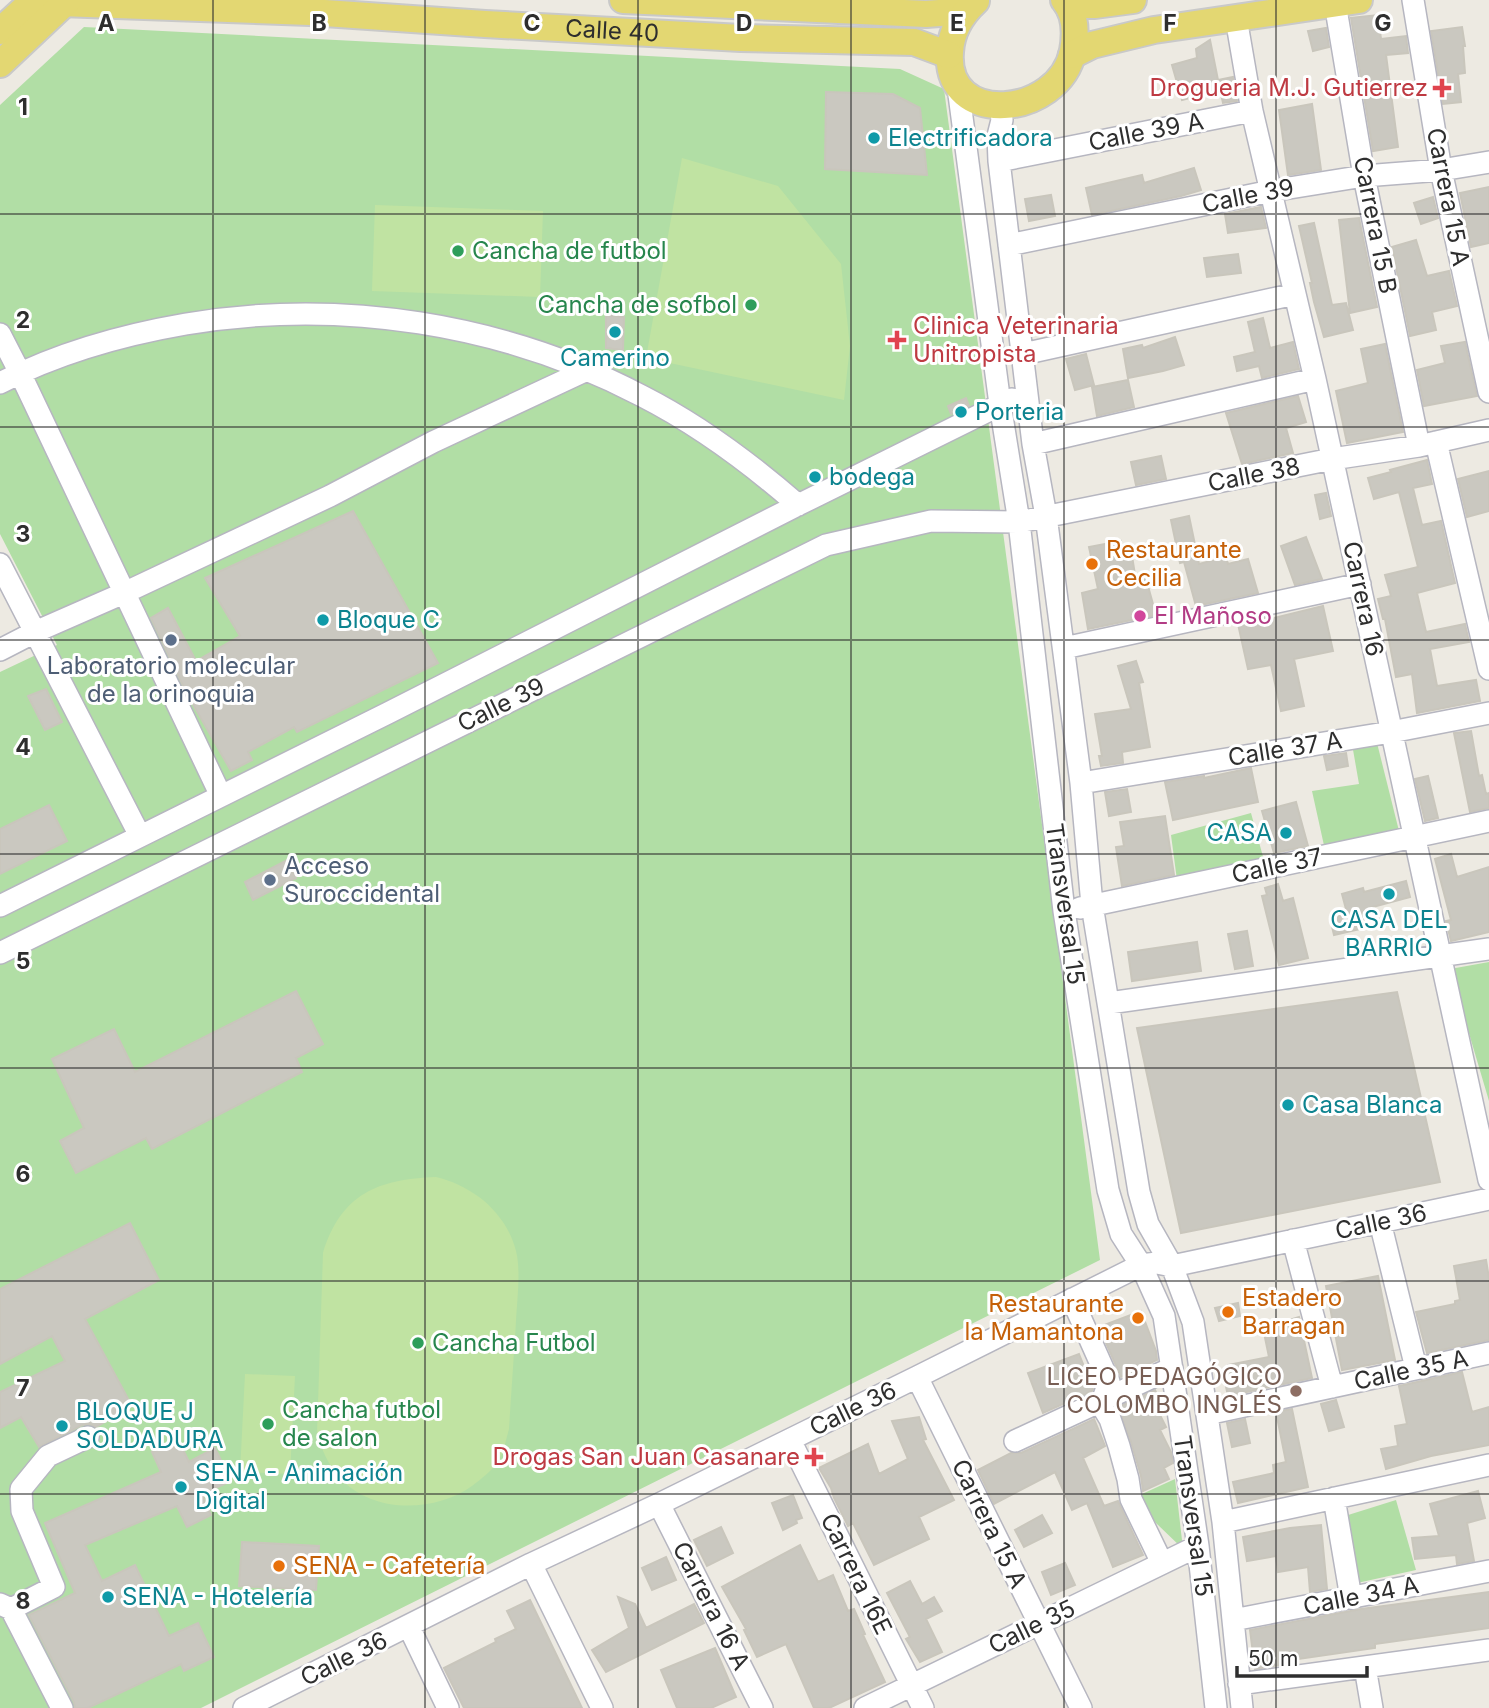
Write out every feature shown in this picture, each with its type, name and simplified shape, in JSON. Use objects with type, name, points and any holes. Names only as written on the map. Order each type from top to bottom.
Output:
[{"type":"main road","name":"Calle 40","points":[[623,0],[926,14],[971,5]]},
{"type":"main road","points":[[971,5],[957,24],[951,39],[949,55],[953,78],[967,95],[1000,105],[1019,104],[1037,97],[1052,87],[1064,72],[1072,55],[1075,38],[1074,21],[1066,2],[1095,5],[1133,0]]},
{"type":"main road","name":"Calle 40","points":[[0,31],[33,1],[310,12],[741,38],[914,42],[949,55]]},
{"type":"main road","points":[[0,64],[67,2]]},
{"type":"main road","points":[[1072,55],[1091,45],[1154,30],[1347,2]]},
{"type":"street","name":"Carrera 15 A","points":[[1413,0],[1441,170],[1489,392]]},
{"type":"street","name":"Carrera 15 B","points":[[1347,2],[1364,176],[1428,444],[1489,669]]},
{"type":"street","name":"Carrera 16","points":[[1236,18],[1252,111],[1315,379],[1489,1180]]},
{"type":"street","name":"Transversal 15","points":[[958,87],[1000,404],[1019,522],[1064,911],[1108,1190],[1121,1234],[1141,1265],[1164,1316],[1198,1546],[1216,1708]]},
{"type":"street","name":"Transversal 15","points":[[1000,105],[1002,120],[998,136],[999,161],[1033,444],[1046,516],[1081,783],[1092,905],[1139,1192],[1148,1224],[1172,1266],[1192,1322],[1223,1522],[1242,1708]]},
{"type":"street","name":"Calle 39 A","points":[[999,161],[1252,111]]},
{"type":"street","name":"Calle 39","points":[[1009,245],[1270,191],[1364,176],[1441,170],[1489,162]]},
{"type":"street","points":[[1023,354],[1295,294]]},
{"type":"street","points":[[0,383],[91,347],[164,328],[240,317],[315,314],[391,319],[466,331],[538,352],[587,370],[643,396],[708,435],[797,505]]},
{"type":"street","points":[[0,334],[221,796]]},
{"type":"street","points":[[0,650],[330,496],[433,442],[587,370]]},
{"type":"street","points":[[1033,444],[1315,379]]},
{"type":"street","points":[[0,906],[797,505],[1000,404],[1027,394]]},
{"type":"street","name":"Calle 38","points":[[1019,522],[1489,430]]},
{"type":"street","name":"Calle 39","points":[[0,953],[826,545],[931,521],[1019,522]]},
{"type":"street","points":[[0,564],[139,836]]},
{"type":"street","points":[[1064,648],[1360,584]]},
{"type":"street","name":"Calle 37 A","points":[[1081,783],[1391,732],[1489,713]]},
{"type":"street","name":"Calle 37","points":[[1064,911],[1489,821]]},
{"type":"street","points":[[1109,1003],[1489,949]]},
{"type":"street","name":"Calle 36","points":[[250,1707],[279,1700],[409,1627],[531,1564],[790,1440],[1141,1265],[1157,1263],[1172,1266],[1489,1199]]},
{"type":"street","points":[[1380,1222],[1416,1368]]},
{"type":"street","points":[[1293,1240],[1332,1387]]},
{"type":"street","points":[[1072,1299],[1109,1382],[1104,1409],[1122,1454],[1131,1499],[1163,1563]]},
{"type":"street","name":"Calle 35 A","points":[[1207,1414],[1489,1353]]},
{"type":"street","points":[[1016,1441],[1172,1368]]},
{"type":"street","name":"Carrera 15 A","points":[[917,1377],[1081,1708]]},
{"type":"street","points":[[62,1708],[6,1607],[54,1587],[22,1511],[21,1489],[48,1456],[88,1437]]},
{"type":"street","name":"Carrera 16E","points":[[790,1440],[923,1708]]},
{"type":"street","points":[[1223,1522],[1489,1465]]},
{"type":"street","points":[[1334,1498],[1351,1598]]},
{"type":"street","name":"Carrera 16 A","points":[[659,1504],[762,1708]]},
{"type":"street","name":"Calle 35","points":[[865,1708],[1198,1546]]},
{"type":"street","points":[[531,1564],[602,1708]]},
{"type":"street","name":"Calle 34 A","points":[[1233,1620],[1489,1571]]},
{"type":"street","points":[[409,1627],[448,1708]]},
{"type":"street","points":[[1238,1684],[1489,1650]]},
{"type":"street","points":[[1365,1667],[1372,1708]]},
{"type":"green space","points":[[84,27],[900,69],[944,89],[1100,1260],[201,1708],[0,1708],[0,672],[57,645],[0,534],[0,105]]},
{"type":"green space","name":"Cancha de sofbol","points":[[682,158],[778,186],[841,264],[850,346],[844,400],[646,358]]},
{"type":"green space","name":"Cancha de futbol","points":[[375,205],[543,211],[540,297],[372,291]]},
{"type":"green space","points":[[1376,739],[1399,831],[1325,850],[1312,791],[1359,784],[1352,744]]},
{"type":"green space","points":[[1251,813],[1265,864],[1177,880],[1171,835]]},
{"type":"green space","points":[[1489,962],[1489,1101],[1450,969]]},
{"type":"green space","points":[[436,1177],[463,1187],[486,1203],[504,1224],[516,1251],[518,1286],[509,1429],[499,1460],[472,1486],[440,1501],[404,1506],[368,1498],[353,1489],[332,1467],[317,1434],[323,1253],[340,1217],[364,1194],[396,1181]]},
{"type":"green space","name":"Cancha futbol de salon","points":[[245,1374],[295,1376],[290,1474],[240,1472]]},
{"type":"green space","points":[[1175,1479],[1183,1549],[1131,1499]]},
{"type":"green space","points":[[1396,1500],[1416,1570],[1339,1587],[1329,1521]]},
{"type":"building","points":[[1378,15],[1381,39],[1406,36],[1408,53],[1386,55],[1398,147],[1373,151],[1351,18]]},
{"type":"building","points":[[1462,27],[1465,73],[1458,74],[1461,102],[1443,104],[1431,31]]},
{"type":"building","points":[[1326,28],[1329,47],[1313,51],[1308,31]]},
{"type":"building","points":[[1210,40],[1220,90],[1182,100],[1172,65],[1197,58],[1196,49]]},
{"type":"building","points":[[1233,77],[1237,101],[1223,103],[1218,80]]},
{"type":"building","name":"Electrificadora","points":[[826,92],[893,94],[920,108],[927,175],[825,169]]},
{"type":"building","points":[[1312,104],[1321,170],[1288,175],[1279,110]]},
{"type":"building","points":[[1194,168],[1201,190],[1092,215],[1086,188],[1142,175],[1144,183]]},
{"type":"building","points":[[1489,187],[1489,243],[1471,247],[1460,193]]},
{"type":"building","points":[[1051,195],[1055,216],[1029,221],[1025,199]]},
{"type":"building","points":[[1433,197],[1438,218],[1421,224],[1414,203]]},
{"type":"building","points":[[1261,207],[1266,228],[1228,233],[1225,214]]},
{"type":"building","points":[[1359,218],[1377,307],[1350,313],[1339,220]]},
{"type":"building","points":[[1314,223],[1332,305],[1346,303],[1353,330],[1324,337],[1299,226]]},
{"type":"building","points":[[1416,240],[1427,276],[1449,271],[1457,306],[1432,312],[1436,330],[1410,336],[1392,247]]},
{"type":"building","points":[[1238,254],[1241,273],[1207,277],[1204,258]]},
{"type":"building","name":"Camerino","points":[[606,315],[624,317],[623,350],[606,348]]},
{"type":"building","points":[[1263,318],[1270,348],[1293,342],[1299,369],[1262,378],[1259,366],[1237,371],[1234,357],[1255,352],[1248,322]]},
{"type":"building","points":[[1175,337],[1184,365],[1128,378],[1123,349],[1142,345],[1143,348]]},
{"type":"building","points":[[1465,342],[1477,396],[1424,406],[1417,370],[1445,363],[1441,346]]},
{"type":"building","points":[[1385,344],[1403,432],[1347,443],[1336,391],[1368,383],[1361,349]]},
{"type":"building","points":[[1086,354],[1094,385],[1075,390],[1066,359]]},
{"type":"building","points":[[1128,380],[1134,407],[1097,416],[1092,387]]},
{"type":"building","points":[[1298,396],[1306,422],[1286,428],[1293,453],[1242,464],[1226,413]]},
{"type":"building","points":[[966,398],[969,406],[951,414],[948,406]]},
{"type":"building","points":[[1161,456],[1166,479],[1136,485],[1131,462]]},
{"type":"building","points":[[1427,460],[1432,484],[1413,488],[1422,525],[1441,521],[1455,583],[1417,593],[1426,632],[1465,624],[1469,642],[1430,649],[1437,686],[1476,680],[1480,701],[1417,713],[1412,674],[1396,677],[1385,619],[1378,599],[1391,596],[1385,575],[1418,567],[1399,492],[1374,499],[1368,478]]},
{"type":"building","points":[[1489,471],[1489,511],[1467,517],[1458,479]]},
{"type":"building","points":[[1326,493],[1331,516],[1320,519],[1315,495]]},
{"type":"building","name":"Bloque C","points":[[353,511],[438,663],[297,732],[294,727],[248,752],[252,760],[231,771],[186,692],[151,618],[168,608],[196,661],[240,636],[205,578]]},
{"type":"building","points":[[1189,516],[1199,564],[1226,557],[1228,564],[1248,559],[1258,593],[1196,606],[1184,562],[1180,563],[1171,520]]},
{"type":"building","points":[[1306,537],[1322,579],[1295,585],[1281,546]]},
{"type":"building","points":[[1121,541],[1124,558],[1132,556],[1136,581],[1146,579],[1156,615],[1088,629],[1082,593],[1098,589],[1089,547]]},
{"type":"building","points":[[1323,606],[1333,651],[1294,659],[1304,706],[1281,711],[1271,665],[1248,669],[1238,624]]},
{"type":"building","points":[[1136,661],[1143,682],[1139,683],[1150,747],[1122,752],[1123,763],[1101,766],[1099,756],[1102,756],[1095,714],[1131,709],[1118,666]]},
{"type":"building","points":[[46,689],[62,722],[45,730],[28,696]]},
{"type":"building","points":[[1471,731],[1479,776],[1482,775],[1486,794],[1489,793],[1489,808],[1470,812],[1454,733]]},
{"type":"building","points":[[1346,753],[1348,766],[1327,770],[1324,756]]},
{"type":"building","points":[[1251,768],[1258,802],[1173,820],[1165,782],[1204,778]]},
{"type":"building","points":[[1428,776],[1438,818],[1425,821],[1415,779]]},
{"type":"building","points":[[1127,789],[1131,812],[1109,816],[1105,792]]},
{"type":"building","name":"CASA","points":[[1296,802],[1308,846],[1274,853],[1262,811]]},
{"type":"building","points":[[49,805],[67,841],[0,874],[0,829]]},
{"type":"building","points":[[1165,816],[1174,875],[1122,886],[1116,847],[1124,846],[1120,822]]},
{"type":"building","points":[[1451,854],[1457,877],[1489,867],[1489,932],[1451,941],[1446,921],[1451,920],[1435,859]]},
{"type":"building","name":"Acceso Suroccidental","points":[[287,860],[296,878],[253,900],[245,882]]},
{"type":"building","points":[[1406,881],[1410,897],[1369,908],[1373,926],[1334,935],[1330,918],[1347,913],[1342,894],[1363,888],[1364,892]]},
{"type":"building","points":[[1278,884],[1283,901],[1293,898],[1308,958],[1279,965],[1262,896],[1267,895],[1265,888]]},
{"type":"building","points":[[1247,931],[1253,966],[1235,969],[1228,934]]},
{"type":"building","points":[[1197,942],[1201,971],[1132,981],[1128,952]]},
{"type":"building","points":[[296,991],[323,1044],[296,1058],[302,1072],[152,1149],[146,1138],[76,1173],[60,1141],[84,1128],[52,1059],[114,1029],[135,1072]]},
{"type":"building","name":"Casa Blanca","points":[[1397,992],[1440,1182],[1181,1233],[1137,1028]]},
{"type":"building","points":[[130,1223],[159,1280],[85,1319],[132,1406],[96,1427],[90,1424],[82,1425],[39,1447],[21,1417],[0,1428],[0,1392],[65,1361],[52,1336],[0,1364],[0,1289]]},
{"type":"building","points":[[1486,1260],[1489,1278],[1489,1340],[1427,1353],[1416,1312],[1455,1304],[1455,1301],[1460,1300],[1454,1266]]},
{"type":"building","points":[[1378,1276],[1395,1360],[1342,1370],[1326,1286]]},
{"type":"building","name":"Estadero Barragan","points":[[1238,1303],[1240,1316],[1219,1321],[1215,1308]]},
{"type":"building","points":[[1141,1311],[1157,1360],[1121,1377],[1099,1327]]},
{"type":"building","points":[[1299,1317],[1312,1378],[1228,1396],[1225,1382],[1231,1381],[1228,1365],[1269,1357],[1263,1328]]},
{"type":"building","points":[[1079,1354],[1092,1391],[1043,1413],[1028,1373]]},
{"type":"building","points":[[1462,1372],[1472,1412],[1489,1407],[1489,1445],[1431,1456],[1386,1469],[1381,1449],[1398,1446],[1395,1426],[1407,1424],[1399,1386]]},
{"type":"building","points":[[1155,1390],[1165,1413],[1160,1415],[1166,1427],[1160,1430],[1171,1452],[1173,1463],[1164,1468],[1169,1479],[1143,1491],[1131,1442],[1118,1407]]},
{"type":"building","points":[[1336,1400],[1344,1427],[1329,1431],[1321,1404]]},
{"type":"building","points":[[1292,1409],[1308,1487],[1238,1503],[1233,1482],[1274,1473],[1273,1465],[1286,1462],[1276,1412]]},
{"type":"building","points":[[919,1417],[926,1439],[923,1440],[954,1500],[919,1517],[929,1539],[874,1565],[853,1523],[848,1526],[819,1468],[868,1444],[879,1474],[908,1459],[892,1421]]},
{"type":"building","points":[[1094,1419],[1105,1446],[1083,1458],[1104,1506],[1118,1501],[1143,1555],[1113,1567],[1087,1503],[1072,1510],[1055,1472],[994,1504],[978,1470],[1011,1453],[1021,1453]]},
{"type":"building","points":[[1245,1419],[1250,1443],[1232,1447],[1227,1423]]},
{"type":"building","points":[[178,1439],[189,1462],[215,1448],[231,1481],[202,1494],[211,1515],[187,1527],[177,1506],[85,1545],[102,1581],[135,1565],[169,1636],[198,1623],[214,1657],[184,1671],[181,1664],[88,1708],[75,1708],[29,1615],[75,1593],[45,1523],[161,1472],[152,1452]]},
{"type":"building","points":[[1478,1491],[1485,1518],[1467,1523],[1474,1561],[1457,1564],[1456,1555],[1415,1559],[1412,1538],[1439,1536],[1430,1504]]},
{"type":"building","points":[[793,1495],[802,1518],[783,1530],[772,1503]]},
{"type":"building","points":[[1042,1515],[1052,1533],[1024,1547],[1015,1530]]},
{"type":"building","points":[[1321,1525],[1327,1589],[1310,1592],[1308,1567],[1278,1572],[1276,1556],[1247,1561],[1243,1537]]},
{"type":"building","points":[[721,1527],[733,1553],[707,1566],[694,1540]]},
{"type":"building","name":"SENA - Cafetería","points":[[242,1542],[319,1546],[316,1590],[239,1586]]},
{"type":"building","points":[[800,1545],[818,1582],[833,1575],[848,1611],[854,1609],[885,1682],[829,1708],[814,1708],[786,1644],[757,1657],[744,1630],[746,1629],[722,1587]]},
{"type":"building","points":[[666,1557],[676,1580],[652,1590],[642,1568]]},
{"type":"building","points":[[1065,1563],[1075,1585],[1051,1595],[1042,1572]]},
{"type":"building","points":[[910,1581],[922,1604],[934,1597],[942,1611],[926,1619],[942,1652],[920,1662],[906,1639],[910,1637],[887,1593]]},
{"type":"building","points":[[1489,1592],[1489,1628],[1375,1644],[1375,1648],[1298,1659],[1298,1662],[1255,1669],[1250,1630],[1361,1609]]},
{"type":"building","points":[[618,1597],[635,1604],[646,1628],[694,1604],[704,1623],[606,1672],[592,1650],[629,1628]]},
{"type":"building","points":[[530,1600],[582,1708],[464,1708],[444,1668],[516,1629],[507,1611]]},
{"type":"building","points":[[715,1648],[736,1697],[711,1708],[677,1708],[661,1670]]},
{"type":"place","name":"Drogueria M.J. Gutierrez","points":[[1442,88]]},
{"type":"place","name":"Electrificadora","points":[[874,138]]},
{"type":"place","name":"Cancha de futbol","points":[[458,251]]},
{"type":"place","name":"Cancha de sofbol","points":[[751,305]]},
{"type":"place","name":"Camerino","points":[[615,332]]},
{"type":"place","name":"Clinica Veterinaria Unitropista","points":[[897,340]]},
{"type":"place","name":"Porteria","points":[[961,412]]},
{"type":"place","name":"bodega","points":[[815,477]]},
{"type":"place","name":"Restaurante Cecilia","points":[[1092,564]]},
{"type":"place","name":"El Mañoso","points":[[1140,616]]},
{"type":"place","name":"Bloque C","points":[[323,620]]},
{"type":"place","name":"Laboratorio molecular de la orinoquia","points":[[171,640]]},
{"type":"place","name":"CASA","points":[[1286,833]]},
{"type":"place","name":"Acceso Suroccidental","points":[[270,880]]},
{"type":"place","name":"CASA DEL BARRIO","points":[[1389,894]]},
{"type":"place","name":"Casa Blanca","points":[[1288,1105]]},
{"type":"place","name":"Estadero Barragan","points":[[1228,1312]]},
{"type":"place","name":"Restaurante la Mamantona","points":[[1138,1318]]},
{"type":"place","name":"Cancha Futbol","points":[[418,1343]]},
{"type":"place","name":"LICEO PEDAGÓGICO COLOMBO INGLÉS","points":[[1296,1391]]},
{"type":"place","name":"Cancha futbol de salon","points":[[268,1424]]},
{"type":"place","name":"BLOQUE J SOLDADURA","points":[[62,1426]]},
{"type":"place","name":"Drogas San Juan Casanare","points":[[814,1457]]},
{"type":"place","name":"SENA - Animación Digital","points":[[181,1487]]},
{"type":"place","name":"SENA - Cafetería","points":[[279,1566]]},
{"type":"place","name":"SENA - Hotelería","points":[[108,1597]]}]
